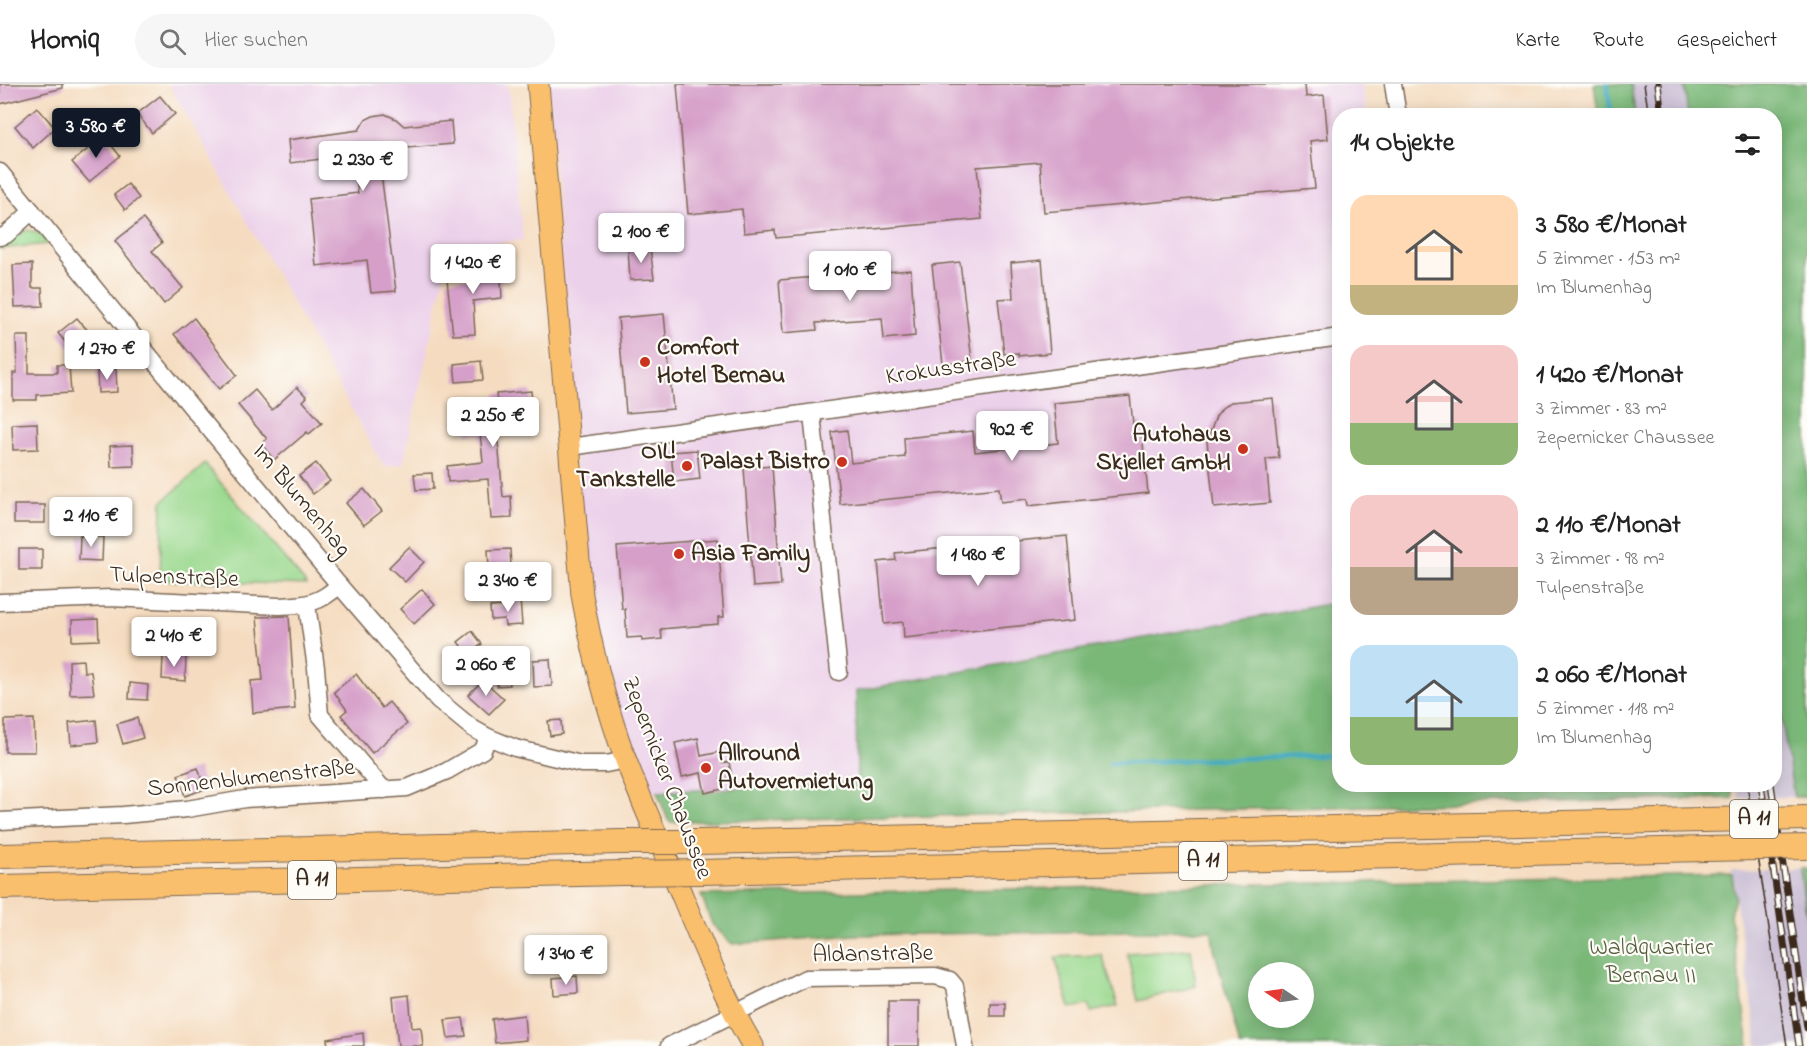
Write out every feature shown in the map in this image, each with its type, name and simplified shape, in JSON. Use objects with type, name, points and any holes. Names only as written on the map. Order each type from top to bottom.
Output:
[{"type":"highway","name":"A 11","points":[[0,856],[1807,818]]},
{"type":"highway","name":"A 11","points":[[0,887],[1807,847]]},
{"type":"main road","name":"Zepernicker Chaussee","points":[[537,84],[582,596],[597,665],[626,760],[688,910],[735,1013],[753,1046]]},
{"type":"street","points":[[1393,84],[1397,108]]},
{"type":"street","name":"Im Blumenhag","points":[[0,172],[339,585],[438,700],[472,728],[515,748],[581,764],[606,764],[626,760]]},
{"type":"street","points":[[0,237],[6,235],[32,211]]},
{"type":"street","name":"Krokusstraße","points":[[570,447],[1332,338]]},
{"type":"street","points":[[812,414],[839,672]]},
{"type":"street","name":"Tulpenstraße","points":[[0,602],[111,598],[279,606],[307,605],[329,596],[339,585]]},
{"type":"street","points":[[307,605],[320,715],[384,790]]},
{"type":"street","name":"Sonnenblumenstraße","points":[[0,821],[187,810],[245,799],[407,788],[447,771],[483,750],[488,737]]},
{"type":"street","name":"Aldanstraße","points":[[669,1046],[806,978],[943,977],[955,986],[965,1046]]},
{"type":"shaded area","points":[[169,84],[508,84],[523,240],[450,247],[403,464],[384,467]]},
{"type":"shaded area","points":[[548,84],[1362,84],[1366,108],[1332,108],[1332,603],[857,691],[857,782],[657,792],[647,790],[621,727],[587,597]]},
{"type":"shaded area","points":[[1631,84],[1684,84],[1687,108],[1634,108]]},
{"type":"shaded area","points":[[1782,716],[1794,797],[1739,798],[1738,792],[1782,792]]},
{"type":"shaded area","points":[[1800,868],[1807,919],[1807,1046],[1758,1046],[1731,870]]},
{"type":"green space","points":[[1594,84],[1631,84],[1634,108],[1597,108]]},
{"type":"green space","points":[[1684,84],[1807,84],[1807,797],[1794,797],[1782,720],[1782,108],[1687,108]]},
{"type":"green space","points":[[27,230],[40,233],[49,244],[0,249],[0,245]]},
{"type":"green space","points":[[205,464],[307,585],[160,580],[162,502]]},
{"type":"green space","points":[[1332,603],[1332,792],[1732,792],[1733,798],[671,822],[668,820],[657,792],[857,782],[856,691]]},
{"type":"green space","points":[[1800,868],[1807,868],[1807,919]]},
{"type":"green space","name":"Waldquartier Bernau II","points":[[1732,875],[1735,898],[1730,914],[1749,1046],[1240,1046],[1211,930],[856,935],[732,944],[712,924],[701,895]]},
{"type":"green space","points":[[1191,949],[1196,986],[1138,1001],[1127,953]]},
{"type":"green space","points":[[1102,955],[1118,1006],[1091,1012],[1088,1005],[1070,1008],[1055,957]]},
{"type":"building","points":[[0,84],[63,84],[63,88],[0,104]]},
{"type":"building","points":[[677,84],[1305,84],[1306,97],[1324,95],[1328,139],[1310,141],[1315,188],[1044,212],[1040,162],[977,167],[982,219],[776,238],[775,230],[744,233],[742,209],[688,214]]},
{"type":"building","points":[[160,96],[175,114],[152,133],[137,114]]},
{"type":"building","points":[[37,107],[55,128],[33,148],[15,126]]},
{"type":"building","points":[[385,114],[404,126],[451,121],[453,144],[406,148],[401,158],[392,163],[380,165],[396,291],[371,293],[367,260],[316,266],[309,199],[358,193],[353,155],[290,163],[288,140],[359,130],[365,120]]},
{"type":"building","points":[[104,136],[120,156],[89,182],[72,162]]},
{"type":"building","points":[[128,184],[139,198],[125,210],[114,195]]},
{"type":"building","points":[[143,219],[162,243],[152,251],[183,288],[164,304],[115,241]]},
{"type":"building","points":[[650,247],[654,279],[630,280],[628,249]]},
{"type":"building","points":[[1042,260],[1050,353],[1019,356],[1019,353],[1004,354],[998,299],[1013,298],[1011,263]]},
{"type":"building","points":[[500,261],[502,298],[473,301],[475,334],[453,335],[447,280],[475,278],[474,263]]},
{"type":"building","points":[[960,262],[972,361],[943,364],[932,265]]},
{"type":"building","points":[[32,264],[32,288],[42,288],[43,306],[15,307],[13,265]]},
{"type":"building","points":[[911,270],[915,336],[884,339],[882,318],[816,323],[817,330],[783,333],[779,280]]},
{"type":"building","points":[[664,314],[673,409],[626,413],[618,318]]},
{"type":"building","points":[[77,318],[89,332],[70,348],[58,333]]},
{"type":"building","points":[[194,318],[237,375],[219,389],[174,334]]},
{"type":"building","points":[[16,336],[29,336],[29,373],[57,373],[57,365],[69,365],[71,393],[37,395],[37,400],[13,400],[13,373],[17,373]]},
{"type":"building","points":[[481,361],[483,380],[456,382],[454,364]]},
{"type":"building","points":[[116,369],[117,392],[98,393],[97,370]]},
{"type":"building","points":[[297,387],[307,397],[303,401],[322,423],[309,434],[307,432],[274,460],[261,444],[267,439],[238,405],[255,390],[272,410]]},
{"type":"building","points":[[531,391],[533,411],[522,412],[523,427],[497,430],[503,497],[511,496],[512,518],[491,519],[488,479],[448,482],[447,466],[483,462],[480,433],[468,434],[467,413],[498,411],[496,394]]},
{"type":"building","points":[[1130,396],[1133,424],[1141,423],[1148,493],[1028,506],[1027,499],[1001,502],[999,488],[840,504],[832,432],[847,430],[851,463],[905,457],[904,438],[973,431],[975,452],[1058,443],[1054,403]]},
{"type":"building","name":"Autohaus Skjellet GmbH","points":[[1273,398],[1279,458],[1266,459],[1270,503],[1214,508],[1207,441],[1216,416],[1231,402]]},
{"type":"building","points":[[37,423],[38,449],[13,450],[12,424]]},
{"type":"building","points":[[133,445],[134,466],[111,467],[110,446]]},
{"type":"building","points":[[697,450],[700,479],[674,482],[671,452]]},
{"type":"building","points":[[316,463],[330,481],[313,494],[299,476]]},
{"type":"building","points":[[772,466],[781,585],[753,587],[744,468]]},
{"type":"building","points":[[432,473],[433,489],[416,490],[414,474]]},
{"type":"building","points":[[364,489],[382,511],[364,525],[346,503]]},
{"type":"building","points":[[14,505],[45,505],[45,523],[14,523]]},
{"type":"building","points":[[80,536],[103,537],[102,561],[79,560]]},
{"type":"building","points":[[1067,536],[1075,620],[904,638],[903,622],[884,624],[878,562],[896,560],[895,553]]},
{"type":"building","points":[[718,539],[724,617],[718,617],[718,624],[661,629],[662,639],[642,641],[642,637],[627,638],[625,609],[622,609],[617,547]]},
{"type":"building","points":[[409,547],[424,562],[405,582],[389,567]]},
{"type":"building","points":[[19,549],[42,549],[42,570],[19,570]]},
{"type":"building","points":[[510,549],[511,566],[489,567],[488,550]]},
{"type":"building","points":[[422,589],[435,604],[414,624],[400,609]]},
{"type":"building","points":[[520,599],[522,625],[505,626],[504,619],[491,620],[490,607],[504,606],[504,600]]},
{"type":"building","points":[[289,616],[295,709],[253,713],[251,681],[263,680],[257,617]]},
{"type":"building","points":[[98,619],[99,640],[72,641],[72,620]]},
{"type":"building","points":[[472,631],[482,644],[468,655],[458,642]]},
{"type":"building","points":[[163,656],[186,657],[185,681],[162,679]]},
{"type":"building","points":[[550,659],[552,686],[534,687],[533,660]]},
{"type":"building","points":[[83,660],[84,672],[91,672],[94,694],[70,695],[69,661]]},
{"type":"building","points":[[508,663],[510,685],[497,686],[495,665]]},
{"type":"building","points":[[356,674],[382,708],[389,702],[407,724],[372,753],[341,715],[347,710],[334,692]]},
{"type":"building","points":[[483,680],[504,699],[489,714],[468,695]]},
{"type":"building","points":[[130,683],[148,685],[147,700],[129,699]]},
{"type":"building","points":[[137,718],[143,738],[123,744],[117,724]]},
{"type":"building","points":[[34,719],[35,752],[5,752],[5,720]]},
{"type":"building","points":[[96,720],[98,742],[71,745],[69,723]]},
{"type":"building","points":[[561,720],[562,734],[550,736],[548,721]]},
{"type":"building","name":"Allround Autovermietung","points":[[698,738],[701,756],[720,752],[722,763],[729,762],[732,777],[721,779],[723,789],[705,793],[701,773],[682,777],[675,743]]},
{"type":"building","points":[[198,768],[205,789],[185,796],[178,775]]},
{"type":"building","points":[[577,976],[578,993],[554,995],[553,978]]},
{"type":"building","points":[[409,995],[412,1028],[421,1027],[423,1046],[398,1046],[393,997]]},
{"type":"building","points":[[888,1001],[919,1001],[919,1046],[888,1046]]},
{"type":"building","points":[[990,1003],[1005,1003],[1005,1016],[990,1016]]},
{"type":"building","points":[[524,1015],[526,1040],[495,1043],[492,1019]]},
{"type":"building","points":[[463,1018],[466,1036],[448,1038],[445,1020]]},
{"type":"building","points":[[363,1033],[364,1046],[328,1046],[327,1039]]},
{"type":"waterway","points":[[1607,84],[1610,108]]},
{"type":"waterway","points":[[1110,763],[1332,755]]},
{"type":"tram line","points":[[1644,84],[1648,108]]},
{"type":"tram line","points":[[1748,792],[1787,1046]]},
{"type":"railway","points":[[1658,84],[1661,108]]},
{"type":"railway","points":[[1762,792],[1799,1046]]},
{"type":"railway","points":[[1772,792],[1807,1028]]},
{"type":"place","name":"Comfort Hotel Bernau","points":[[645,362]]},
{"type":"place","name":"Autohaus Skjellet GmbH","points":[[1243,449]]},
{"type":"place","name":"Palast Bistro","points":[[842,462]]},
{"type":"place","name":"OIL! Tankstelle","points":[[687,466]]},
{"type":"place","name":"Asia Family","points":[[679,554]]},
{"type":"place","name":"Allround Autovermietung","points":[[706,768]]}]
